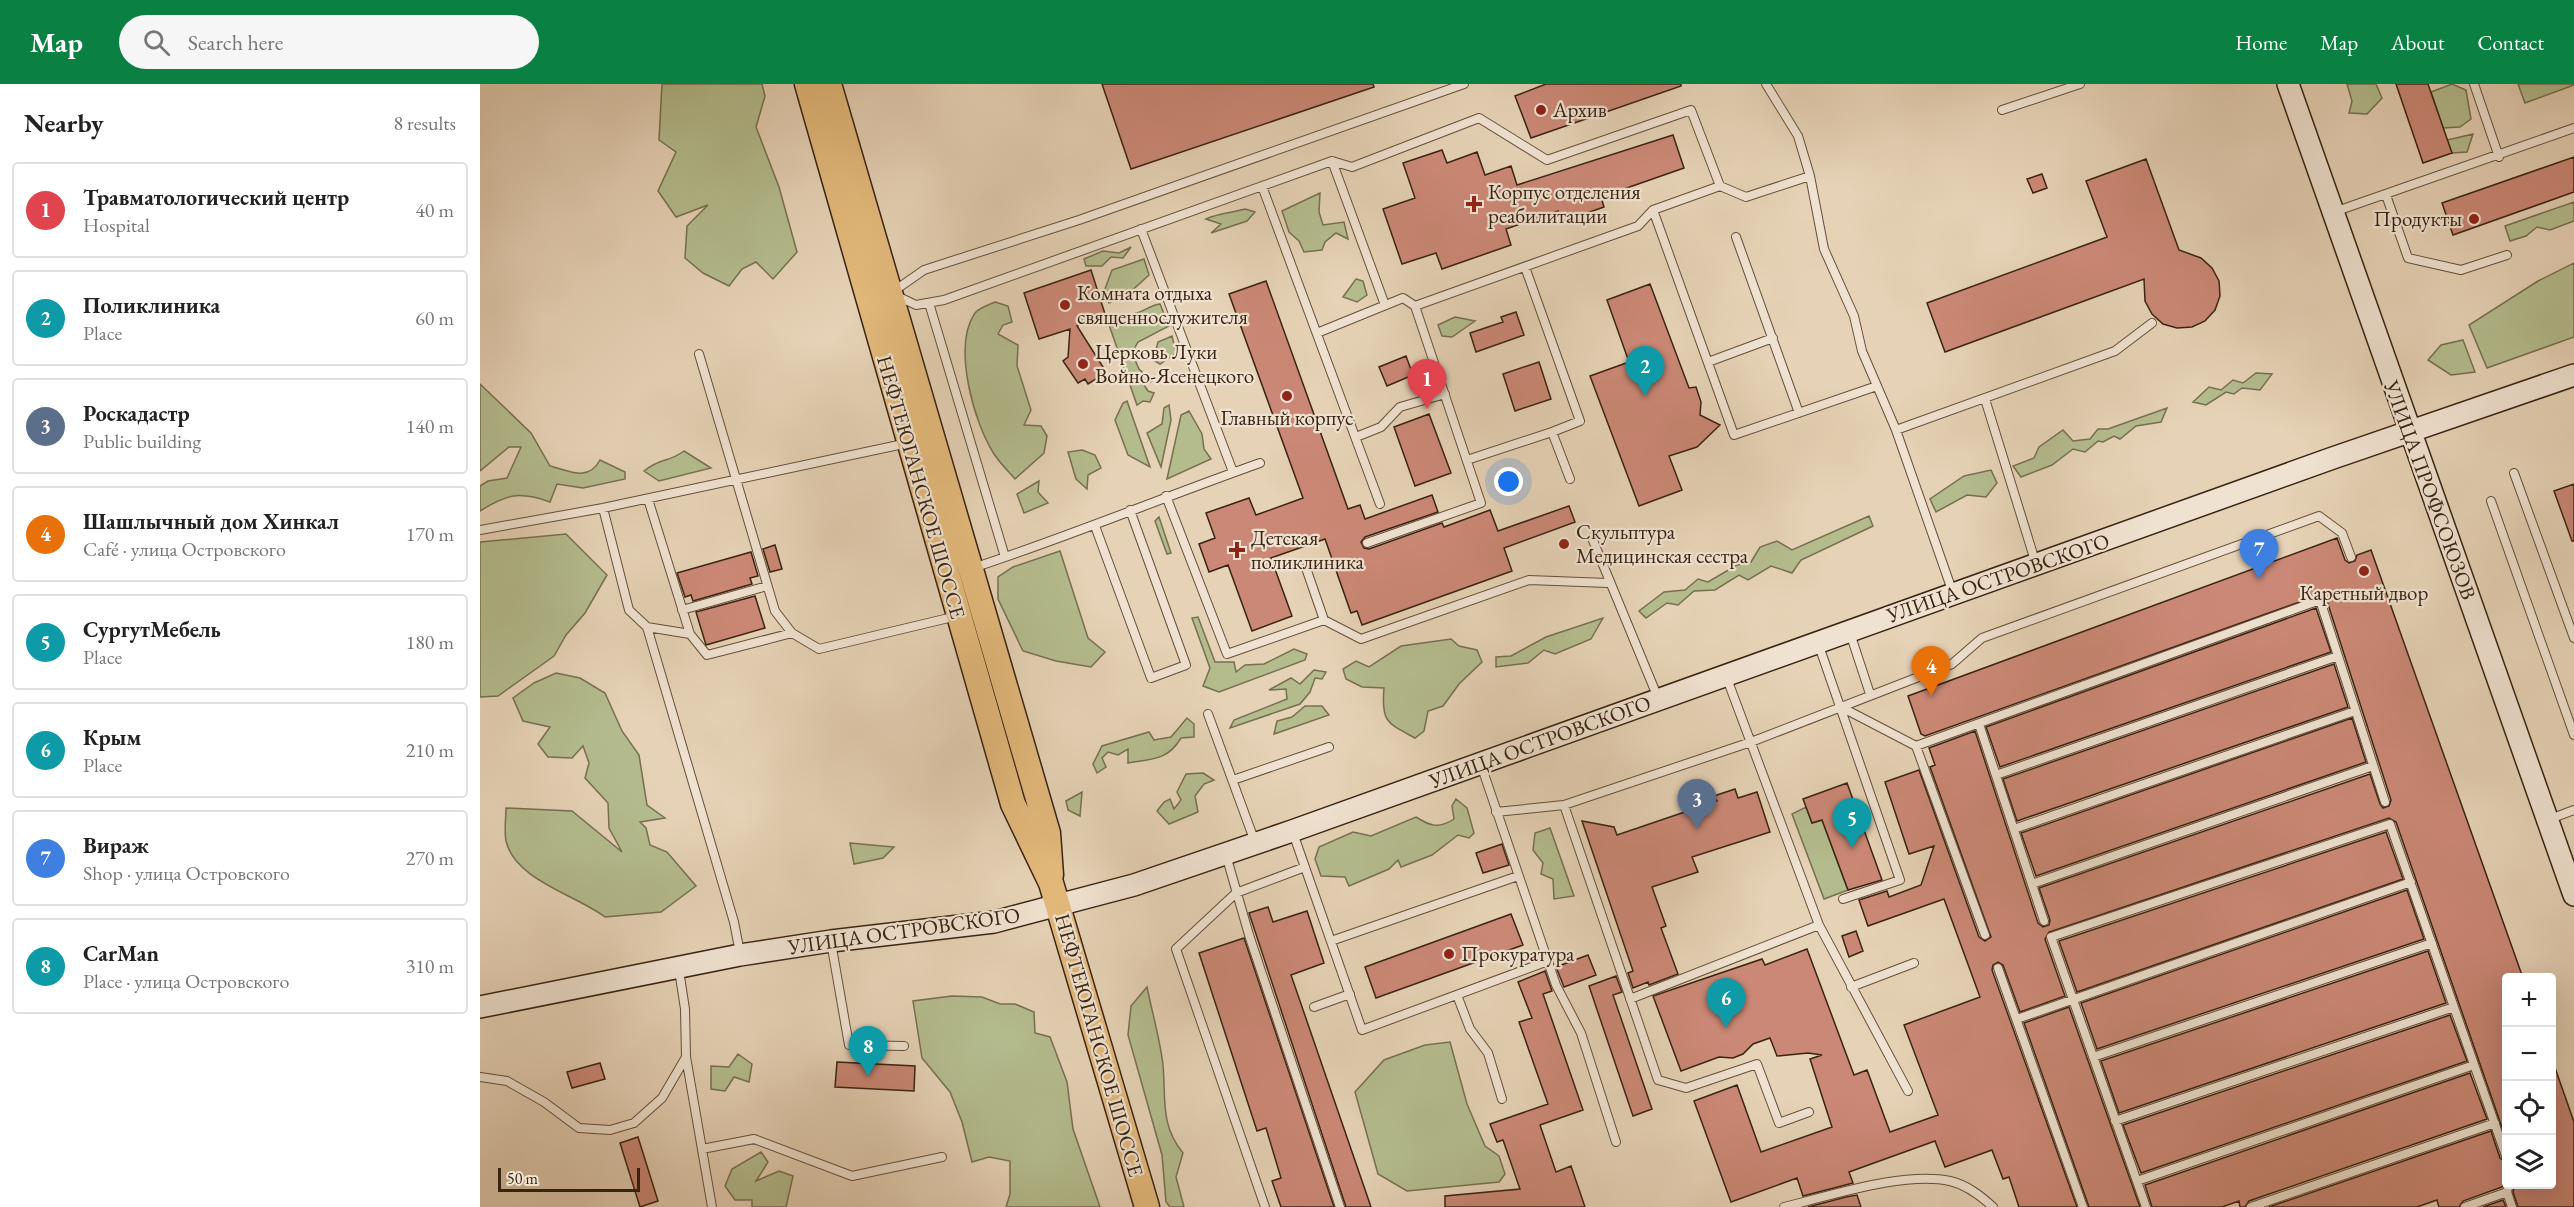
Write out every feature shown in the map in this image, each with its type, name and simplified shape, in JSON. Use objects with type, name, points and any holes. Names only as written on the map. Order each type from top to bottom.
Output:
[{"type":"main road","name":"НЕФТЕЮГАНСКОЕ ШОССЕ","points":[[807,84],[1013,804],[1054,895],[1147,1207]]},
{"type":"main road","name":"НЕФТЕЮГАНСКОЕ ШОССЕ","points":[[829,84],[1048,833],[1054,895]]},
{"type":"main road","name":"УЛИЦА ПРОФСОЮЗОВ","points":[[2288,84],[2574,895]]},
{"type":"main road","name":"УЛИЦА ОСТРОВСКОГО","points":[[480,1007],[679,965],[831,941],[994,922],[1054,895],[1134,885],[1292,831],[2574,375]]},
{"type":"lane","points":[[890,293],[924,270],[1079,220],[1464,84]]},
{"type":"lane","points":[[1766,84],[1798,136],[1810,176],[1824,249],[1854,316],[1862,351],[1896,430],[1953,594]]},
{"type":"lane","points":[[2002,111],[2080,84]]},
{"type":"lane","points":[[2474,84],[2499,157]]},
{"type":"lane","points":[[890,293],[916,305],[944,300],[1332,161],[1352,166],[1479,118],[1547,160],[1691,110],[1719,186]]},
{"type":"lane","points":[[2333,213],[2499,157],[2574,128]]},
{"type":"lane","points":[[1332,161],[1385,305]]},
{"type":"lane","points":[[1415,306],[1638,226],[1653,210],[1719,186],[1746,196],[1810,176]]},
{"type":"lane","points":[[1262,186],[1380,504]]},
{"type":"lane","points":[[2386,195],[2408,258],[2461,270],[2507,255]]},
{"type":"lane","points":[[1653,210],[1734,435],[1877,386]]},
{"type":"lane","points":[[1141,229],[1233,472]]},
{"type":"lane","points":[[1736,237],[1799,413]]},
{"type":"lane","points":[[1467,460],[1580,421],[1525,267]]},
{"type":"lane","points":[[1317,333],[1403,298],[1415,306],[1482,503],[1367,543]]},
{"type":"lane","points":[[929,303],[1005,557]]},
{"type":"lane","points":[[1896,430],[2115,351],[2152,323]]},
{"type":"lane","points":[[1708,362],[1773,338]]},
{"type":"lane","points":[[699,354],[774,611],[792,633],[819,650],[958,616]]},
{"type":"lane","points":[[1356,437],[1381,427],[1400,406],[1445,394]]},
{"type":"lane","points":[[1985,399],[2036,565]]},
{"type":"lane","points":[[1552,432],[1570,480]]},
{"type":"lane","points":[[480,530],[648,499],[909,443]]},
{"type":"lane","points":[[972,568],[1095,526],[1166,496],[1260,462]]},
{"type":"lane","points":[[2514,473],[2574,638]]},
{"type":"lane","points":[[1166,496],[1227,654],[1324,620]]},
{"type":"lane","points":[[648,499],[690,634],[707,656],[792,633]]},
{"type":"lane","points":[[2491,501],[2574,735]]},
{"type":"lane","points":[[603,508],[629,610],[647,627],[734,922],[740,955]]},
{"type":"lane","points":[[1095,526],[1151,678],[1186,665],[1130,510]]},
{"type":"lane","points":[[1496,812],[1564,805],[1751,742],[1952,664],[1982,638],[2319,516],[2342,533],[2351,557]]},
{"type":"lane","points":[[1592,538],[1608,583],[1619,603],[1659,699]]},
{"type":"lane","points":[[1306,568],[1324,620],[1361,639],[1529,580],[1608,583]]},
{"type":"lane","points":[[682,610],[767,586]]},
{"type":"lane","points":[[1916,746],[2320,600],[2385,802]]},
{"type":"lane","points":[[647,627],[690,634]]},
{"type":"lane","points":[[1849,631],[1870,694]]},
{"type":"lane","points":[[1818,642],[1899,880],[1843,899]]},
{"type":"lane","points":[[1996,775],[2338,656]]},
{"type":"lane","points":[[1726,675],[1819,925],[1908,1091]]},
{"type":"lane","points":[[1839,706],[1916,746],[1985,935]]},
{"type":"lane","points":[[2014,829],[2355,711]]},
{"type":"lane","points":[[1208,714],[1255,842]]},
{"type":"lane","points":[[1979,724],[2044,921]]},
{"type":"lane","points":[[1233,780],[1329,747]]},
{"type":"lane","points":[[1480,764],[1556,986],[1581,1033],[1616,1142]]},
{"type":"lane","points":[[2031,884],[2373,766]]},
{"type":"lane","points":[[1564,805],[1658,1080],[1686,1088],[1756,1064],[1779,1123],[1809,1112]]},
{"type":"lane","points":[[2547,820],[2574,810]]},
{"type":"lane","points":[[2146,1207],[2051,937],[2390,824],[2502,1144]]},
{"type":"lane","points":[[1292,831],[1362,1030],[1548,961]]},
{"type":"lane","points":[[1225,853],[1236,893],[1340,1207]]},
{"type":"lane","points":[[1265,1207],[1176,949],[1236,893],[1305,867]]},
{"type":"lane","points":[[1331,941],[1518,876]]},
{"type":"lane","points":[[2017,1019],[2410,882]]},
{"type":"lane","points":[[1630,999],[1819,925]]},
{"type":"lane","points":[[831,941],[849,1045],[904,1046]]},
{"type":"lane","points":[[2093,1057],[2432,944]]},
{"type":"lane","points":[[1851,987],[1914,963]]},
{"type":"lane","points":[[679,965],[685,1010],[686,1057],[712,1207]]},
{"type":"lane","points":[[1998,968],[2083,1207]]},
{"type":"lane","points":[[1314,1007],[1350,994]]},
{"type":"lane","points":[[1457,995],[1470,1029],[1488,1053],[1502,1099]]},
{"type":"lane","points":[[2115,1121],[2454,1007]]},
{"type":"lane","points":[[480,1077],[507,1081],[544,1102],[579,1128],[610,1130],[634,1123],[662,1098],[686,1057]]},
{"type":"lane","points":[[2137,1181],[2474,1065]]},
{"type":"lane","points":[[2251,1207],[2495,1123]]},
{"type":"lane","points":[[702,1149],[754,1139],[852,1176],[942,1157]]},
{"type":"lane","points":[[1785,1207],[1853,1190],[1917,1179],[1950,1181],[1978,1192],[1993,1207]]},
{"type":"lane","points":[[2465,1207],[2506,1189]]},
{"type":"lane","points":[[2508,1189],[2512,1207]]},
{"type":"green space","points":[[662,84],[762,84],[765,96],[756,127],[779,187],[797,252],[773,279],[756,262],[742,269],[729,286],[703,273],[685,258],[687,226],[708,205],[676,217],[658,191],[676,152],[659,140]]},
{"type":"green space","points":[[2347,84],[2376,84],[2382,98],[2367,114],[2349,113],[2352,101]]},
{"type":"green space","points":[[2452,84],[2466,90],[2471,119],[2460,127],[2443,128],[2431,92]]},
{"type":"green space","points":[[2518,84],[2574,84],[2574,85],[2525,103]]},
{"type":"green space","points":[[2473,134],[2467,152],[2452,153],[2447,140]]},
{"type":"green space","points":[[1320,193],[1319,212],[1323,225],[1344,222],[1348,239],[1336,233],[1325,242],[1322,250],[1304,252],[1299,241],[1289,232],[1282,211]]},
{"type":"green space","points":[[2574,202],[2574,221],[2550,230],[2537,227],[2526,236],[2510,241],[2505,226]]},
{"type":"green space","points":[[1245,209],[1255,212],[1247,221],[1211,233],[1221,224],[1206,219]]},
{"type":"green space","points":[[1131,247],[1123,258],[1111,257],[1102,266],[1086,266],[1084,259],[1103,251],[1119,253]]},
{"type":"green space","points":[[1144,259],[1149,275],[1128,294],[1109,303],[1105,289],[1112,270]]},
{"type":"green space","points":[[2574,263],[2574,337],[2487,368],[2469,325],[2538,281]]},
{"type":"green space","points":[[1356,279],[1363,281],[1367,295],[1357,302],[1343,297]]},
{"type":"green space","points":[[995,302],[1008,306],[1012,322],[1003,325],[998,334],[1018,345],[1017,366],[1031,410],[1024,425],[1041,426],[1047,436],[1044,453],[1015,479],[996,457],[986,440],[968,384],[965,345],[968,327],[975,313]]},
{"type":"green space","points":[[1160,304],[1169,326],[1138,342],[1132,353],[1139,369],[1152,381],[1144,385],[1148,391],[1154,393],[1150,402],[1143,401],[1137,405],[1108,322]]},
{"type":"green space","points":[[1455,317],[1475,321],[1452,337],[1442,336],[1438,325]]},
{"type":"green space","points":[[1172,336],[1176,353],[1160,364],[1153,360],[1158,342]]},
{"type":"green space","points":[[2463,340],[2475,372],[2451,375],[2428,360],[2441,345]]},
{"type":"green space","points":[[2256,373],[2272,374],[2260,390],[2242,388],[2234,394],[2226,392],[2206,405],[2193,402],[2209,387],[2221,390],[2233,380],[2243,383]]},
{"type":"green space","points":[[480,384],[531,433],[550,466],[584,473],[595,467],[600,460],[625,472],[625,479],[583,488],[557,484],[550,502],[530,496],[514,496],[498,501],[480,511],[480,486],[488,481],[507,478],[521,447],[509,447],[480,471]]},
{"type":"green space","points":[[1127,401],[1150,467],[1128,455],[1115,420],[1123,403]]},
{"type":"green space","points":[[1169,405],[1171,420],[1161,467],[1147,433],[1162,424],[1164,408]]},
{"type":"green space","points":[[2167,408],[2161,422],[2136,426],[2120,439],[2114,436],[2103,442],[2098,441],[2085,452],[2073,449],[2052,465],[2021,477],[2013,466],[2034,458],[2039,447],[2063,430],[2073,441],[2090,439],[2098,429],[2108,429]]},
{"type":"green space","points":[[1189,411],[1202,434],[1204,449],[1211,459],[1167,479],[1181,415]]},
{"type":"green space","points":[[1082,450],[1095,455],[1101,468],[1088,475],[1087,489],[1076,479],[1068,452]]},
{"type":"green space","points":[[684,451],[711,468],[659,481],[644,471],[655,464]]},
{"type":"green space","points":[[1991,470],[1997,483],[1986,497],[1967,495],[1936,512],[1930,499],[1964,476]]},
{"type":"green space","points":[[1039,481],[1038,492],[1048,503],[1024,513],[1017,494]]},
{"type":"green space","points":[[1869,516],[1873,526],[1801,560],[1792,573],[1771,566],[1748,580],[1739,575],[1715,590],[1694,591],[1678,605],[1667,603],[1646,618],[1639,611],[1664,592],[1685,590],[1698,579],[1708,582],[1737,565],[1751,562],[1760,547],[1777,541],[1792,550]]},
{"type":"green space","points":[[1159,517],[1171,553],[1167,554],[1155,521]]},
{"type":"green space","points":[[566,534],[607,575],[585,613],[566,635],[554,656],[498,696],[480,697],[480,542]]},
{"type":"green space","points":[[1060,551],[1088,638],[1105,652],[1091,667],[1056,661],[1023,651],[998,599],[998,577],[1013,567]]},
{"type":"green space","points":[[1198,617],[1215,662],[1234,662],[1236,672],[1245,665],[1264,664],[1294,649],[1307,654],[1305,660],[1219,692],[1203,686],[1210,668],[1192,618]]},
{"type":"green space","points":[[1603,618],[1591,639],[1555,654],[1544,650],[1528,663],[1496,667],[1496,657],[1511,656],[1546,637]]},
{"type":"green space","points":[[1451,639],[1459,646],[1477,650],[1482,662],[1459,684],[1443,706],[1428,711],[1424,731],[1415,738],[1392,725],[1388,720],[1384,708],[1384,688],[1362,687],[1346,679],[1343,669],[1356,661],[1369,667],[1401,646]]},
{"type":"green space","points":[[1314,670],[1326,672],[1322,679],[1315,678],[1310,692],[1300,704],[1230,728],[1234,720],[1287,699],[1286,689],[1269,690],[1291,678],[1300,684]]},
{"type":"green space","points":[[556,673],[580,678],[605,693],[622,731],[639,755],[647,805],[665,818],[640,822],[646,828],[650,845],[667,852],[696,886],[661,912],[605,917],[534,876],[512,855],[505,837],[506,808],[572,811],[622,852],[609,828],[608,803],[585,778],[589,763],[583,746],[572,758],[548,757],[538,744],[550,727],[523,721],[513,698],[534,683]]},
{"type":"green space","points":[[1305,706],[1322,706],[1329,715],[1274,734],[1277,721],[1292,717]]},
{"type":"green space","points":[[1187,718],[1194,724],[1194,737],[1181,738],[1165,755],[1128,763],[1128,749],[1118,755],[1108,752],[1102,758],[1106,767],[1097,773],[1093,764],[1102,746],[1149,732],[1154,740],[1171,737]]},
{"type":"green space","points":[[1203,773],[1214,780],[1204,784],[1195,796],[1198,812],[1169,824],[1157,811],[1164,802],[1170,799],[1174,809],[1181,800],[1177,792],[1186,774]]},
{"type":"green space","points":[[1082,792],[1080,816],[1068,810],[1066,801]]},
{"type":"green space","points":[[1456,799],[1467,808],[1474,833],[1469,838],[1458,835],[1432,855],[1401,867],[1398,860],[1389,869],[1349,886],[1345,877],[1321,876],[1315,859],[1319,847],[1353,832],[1371,836],[1416,817],[1430,824],[1444,824],[1454,819],[1452,806]]},
{"type":"green space","points":[[1806,807],[1812,823],[1822,820],[1848,890],[1824,899],[1792,814]]},
{"type":"green space","points":[[1550,828],[1574,896],[1554,899],[1553,879],[1541,874],[1543,863],[1533,850],[1535,833]]},
{"type":"green space","points":[[850,843],[894,847],[883,858],[854,864]]},
{"type":"green space","points":[[1147,987],[1162,1055],[1167,1122],[1183,1153],[1176,1177],[1184,1207],[1170,1207],[1166,1202],[1162,1155],[1128,1035],[1131,1006]]},
{"type":"green space","points":[[952,996],[982,997],[1000,1004],[1015,1004],[1034,1012],[1035,1033],[1050,1037],[1067,1082],[1073,1129],[1100,1207],[1006,1207],[1010,1194],[1010,1161],[989,1157],[972,1162],[962,1122],[950,1092],[922,1058],[913,1001]]},
{"type":"green space","points":[[1450,1042],[1467,1104],[1485,1146],[1499,1156],[1505,1174],[1499,1182],[1407,1191],[1378,1174],[1355,1092],[1384,1060],[1425,1045]]},
{"type":"green space","points":[[738,1054],[752,1064],[749,1082],[734,1077],[725,1091],[711,1089],[711,1066],[729,1067]]},
{"type":"green space","points":[[761,1152],[768,1162],[756,1181],[779,1171],[793,1176],[786,1207],[752,1207],[752,1200],[735,1200],[725,1186],[732,1169]]},
{"type":"building","points":[[1102,84],[1373,84],[1374,87],[1131,169]]},
{"type":"building","points":[[1546,84],[1681,84],[1681,86],[1531,138],[1515,96]]},
{"type":"building","points":[[2396,84],[2428,84],[2452,153],[2423,163]]},
{"type":"building","name":"Корпус отделения реабилитации","points":[[1673,135],[1684,168],[1601,197],[1604,207],[1561,222],[1558,211],[1506,229],[1511,245],[1442,269],[1436,253],[1402,264],[1383,209],[1415,198],[1403,163],[1442,150],[1447,163],[1477,152],[1485,175],[1511,166],[1517,185]]},
{"type":"building","points":[[2574,157],[2574,192],[2453,235],[2442,203]]},
{"type":"building","points":[[2146,159],[2179,250],[2201,258],[2212,268],[2219,281],[2220,296],[2215,310],[2205,321],[2192,327],[2177,328],[2163,324],[2152,314],[2145,301],[2144,279],[1945,352],[1927,303],[2107,237],[2086,181]]},
{"type":"building","points":[[2042,174],[2047,188],[2033,193],[2027,179]]},
{"type":"building","name":"Комната отдыха священнослужителя","points":[[1091,270],[1106,317],[1077,326],[1103,367],[1098,370],[1101,376],[1088,384],[1085,379],[1078,383],[1063,361],[1068,357],[1070,329],[1039,339],[1024,293]]},
{"type":"building","name":"Главный корпус","points":[[1266,281],[1348,509],[1360,505],[1365,519],[1432,495],[1438,512],[1365,537],[1361,542],[1364,548],[1369,549],[1442,523],[1444,527],[1490,510],[1498,531],[1569,506],[1575,522],[1504,548],[1512,571],[1362,625],[1357,611],[1351,613],[1325,539],[1271,558],[1292,616],[1252,631],[1228,565],[1209,572],[1199,544],[1215,538],[1206,513],[1249,498],[1256,515],[1303,498],[1229,294]]},
{"type":"building","points":[[1650,284],[1689,388],[1696,387],[1701,402],[1700,415],[1720,425],[1697,447],[1669,456],[1682,490],[1639,506],[1590,376],[1629,362],[1607,300]]},
{"type":"building","points":[[1516,312],[1524,335],[1476,352],[1470,333],[1503,322],[1501,317]]},
{"type":"building","points":[[1406,356],[1413,375],[1387,386],[1379,367]]},
{"type":"building","points":[[1539,362],[1551,399],[1515,411],[1503,374]]},
{"type":"building","points":[[1429,414],[1451,473],[1415,486],[1394,427]]},
{"type":"building","points":[[2574,484],[2574,541],[2572,541],[2554,491]]},
{"type":"building","points":[[2337,538],[2345,560],[2349,563],[2355,561],[2357,555],[2371,550],[2521,973],[2502,973],[2502,1127],[2396,822],[2389,818],[2049,932],[2045,939],[2065,996],[2020,1012],[2003,965],[1998,962],[1993,965],[1992,970],[2077,1207],[2019,1207],[2009,1177],[2003,1179],[1992,1150],[1945,1167],[1935,1141],[1849,1172],[1853,1183],[1803,1196],[1797,1178],[1731,1202],[1694,1101],[1737,1085],[1761,1152],[1832,1127],[1810,1059],[1822,1055],[1808,1053],[1777,1056],[1770,1038],[1753,1044],[1743,1054],[1733,1058],[1719,1057],[1681,1071],[1653,996],[1762,959],[1765,965],[1807,949],[1854,1075],[1867,1070],[1890,1132],[1938,1115],[1904,1025],[1980,997],[1944,899],[1868,926],[1859,900],[1887,891],[1889,897],[1921,885],[1934,846],[1909,854],[1885,782],[1919,770],[1979,937],[1985,941],[1991,937],[1930,767],[1935,765],[1929,748],[1975,731],[2038,923],[2043,927],[2049,925],[2050,920],[2039,888],[2370,774],[2383,808],[2389,806],[2391,800],[2326,598],[2322,594],[1925,736],[1921,734],[1908,696]]},
{"type":"building","points":[[775,545],[782,569],[770,572],[763,549]]},
{"type":"building","points":[[751,552],[758,576],[750,578],[752,584],[693,601],[691,595],[685,597],[677,573]]},
{"type":"building","points":[[755,596],[765,628],[706,645],[696,612]]},
{"type":"building","points":[[2316,608],[2331,652],[2000,767],[1986,727]]},
{"type":"building","points":[[2334,664],[2348,707],[2017,821],[2003,779]]},
{"type":"building","points":[[2352,718],[2366,762],[2036,876],[2021,833]]},
{"type":"building","points":[[1847,783],[1882,880],[1848,890],[1822,820],[1812,823],[1803,799]]},
{"type":"building","points":[[1735,789],[1738,798],[1757,792],[1770,832],[1692,857],[1698,872],[1652,887],[1666,926],[1661,928],[1678,974],[1649,985],[1648,982],[1633,988],[1628,973],[1633,971],[1582,821],[1614,827],[1617,835],[1717,801],[1714,796]]},
{"type":"building","points":[[2386,832],[2403,879],[2077,992],[2059,941]]},
{"type":"building","points":[[1502,844],[1509,865],[1483,873],[1476,853]]},
{"type":"building","points":[[2407,890],[2424,939],[2097,1049],[2081,1003]]},
{"type":"building","points":[[1268,907],[1273,922],[1307,911],[1324,963],[1291,975],[1371,1207],[1346,1207],[1249,913]]},
{"type":"building","name":"Прокуратура","points":[[1511,914],[1523,945],[1376,998],[1365,967]]},
{"type":"building","points":[[1856,931],[1863,951],[1849,957],[1842,936]]},
{"type":"building","points":[[1244,938],[1334,1207],[1281,1207],[1272,1181],[1281,1178],[1266,1128],[1257,1131],[1199,953]]},
{"type":"building","points":[[2428,951],[2446,1003],[2119,1113],[2101,1061]]},
{"type":"building","points":[[1588,955],[1596,975],[1564,987],[1556,967]]},
{"type":"building","points":[[1545,971],[1552,991],[1543,994],[1583,1110],[1540,1125],[1556,1172],[1571,1166],[1585,1207],[1445,1207],[1445,1196],[1520,1189],[1503,1140],[1497,1142],[1490,1124],[1548,1104],[1519,1022],[1532,1018],[1518,982]]},
{"type":"building","points":[[1616,976],[1622,992],[1613,995],[1652,1109],[1633,1116],[1589,986]]},
{"type":"building","points":[[2069,1007],[2140,1207],[2089,1207],[2024,1023]]},
{"type":"building","points":[[2450,1015],[2467,1061],[2141,1173],[2123,1125]]},
{"type":"building","points":[[837,1062],[915,1066],[914,1091],[835,1087]]},
{"type":"building","points":[[600,1063],[605,1079],[572,1088],[567,1072]]},
{"type":"building","points":[[2556,1071],[2574,1122],[2574,1207],[2518,1207],[2514,1189],[2556,1189]]},
{"type":"building","points":[[2470,1073],[2487,1119],[2249,1201],[2245,1207],[2240,1207],[2239,1201],[2222,1207],[2152,1207],[2145,1185]]},
{"type":"building","points":[[2491,1131],[2502,1159],[2502,1187],[2463,1201],[2459,1207],[2439,1207],[2437,1200],[2417,1207],[2269,1207]]},
{"type":"building","points":[[638,1137],[658,1201],[640,1207],[620,1143]]},
{"type":"building","points":[[1857,1195],[1861,1207],[1808,1207],[1846,1197]]},
{"type":"building","points":[[2503,1200],[2506,1207],[2483,1207]]},
{"type":"place","name":"Архив","points":[[1541,110]]},
{"type":"place","name":"Корпус отделения реабилитации","points":[[1474,204]]},
{"type":"place","name":"Продукты","points":[[2474,219]]},
{"type":"place","name":"Комната отдыха священнослужителя","points":[[1065,305]]},
{"type":"place","name":"Церковь Луки Войно-Ясенецкого","points":[[1083,364]]},
{"type":"place","name":"Главный корпус","points":[[1287,396]]},
{"type":"place","name":"Поликлиника","points":[[1645,396]]},
{"type":"place","name":"Травматологический центр","points":[[1427,409]]},
{"type":"place","name":"Скульптура Медицинская сестра","points":[[1564,544]]},
{"type":"place","name":"Детская поликлиника","points":[[1237,550]]},
{"type":"place","name":"Каретный двор","points":[[2364,571]]},
{"type":"place","name":"Вираж","points":[[2259,579]]},
{"type":"place","name":"Шашлычный дом Хинкал","points":[[1931,696]]},
{"type":"place","name":"Роскадастр","points":[[1697,829]]},
{"type":"place","name":"СургутМебель","points":[[1852,848]]},
{"type":"place","name":"Прокуратура","points":[[1449,954]]},
{"type":"place","name":"Крым","points":[[1726,1028]]},
{"type":"place","name":"CarMan","points":[[868,1076]]}]
